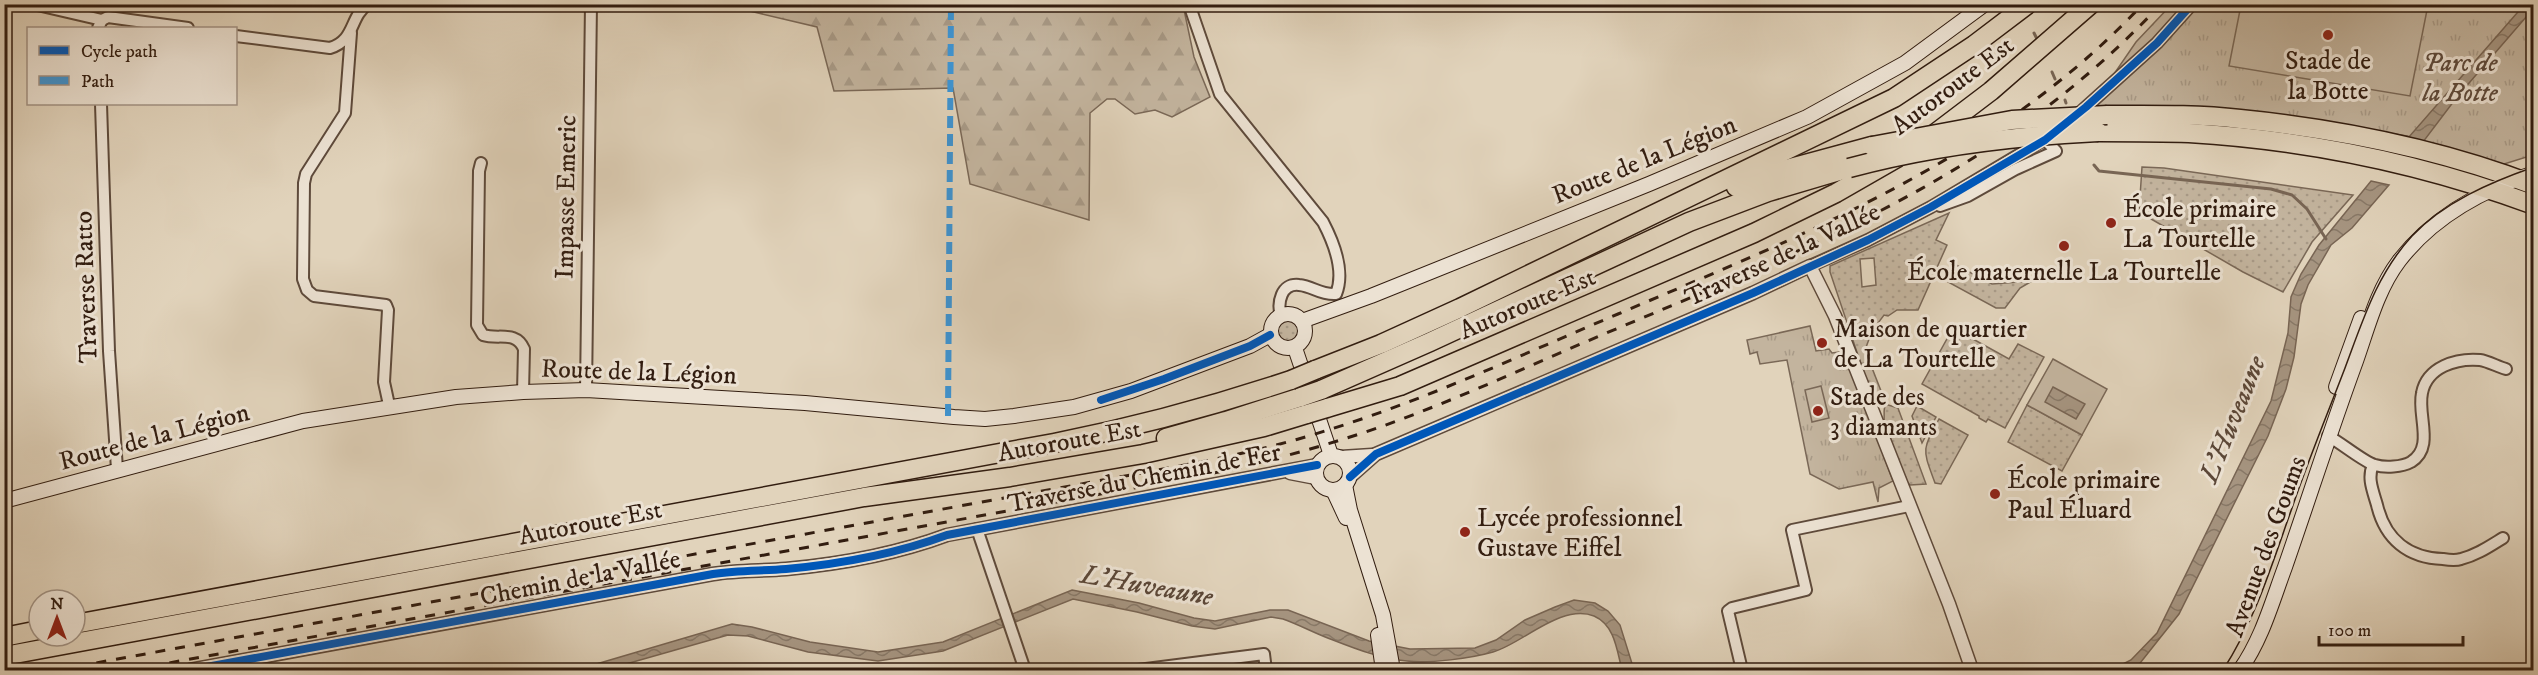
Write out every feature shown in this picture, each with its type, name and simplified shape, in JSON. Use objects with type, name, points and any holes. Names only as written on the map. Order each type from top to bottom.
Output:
[{"type":"highway","name":"Autoroute Est","points":[[87,622],[1054,444],[1217,404],[1291,380],[1381,344],[1894,98],[1974,45],[2028,4]]},
{"type":"highway","points":[[2057,35],[2087,4]]},
{"type":"highway","points":[[2057,35],[2091,4]]},
{"type":"highway","name":"Autoroute Est","points":[[4,656],[864,497],[1010,477],[1143,454],[1264,427],[1400,386],[1754,233],[1836,193],[1887,165],[1956,119],[2057,35]]},
{"type":"highway","points":[[1460,308],[1719,193],[1779,171],[1872,146],[2012,120],[2107,115],[2196,116],[2289,125],[2408,147],[2483,167],[2528,175]]},
{"type":"highway","points":[[864,497],[1108,451],[1226,421],[1301,397],[1430,342],[1689,222],[1768,192],[1849,168],[1932,148],[2039,134],[2188,133],[2294,144],[2370,157],[2456,179],[2534,205]]},
{"type":"highway","points":[[4,637],[27,632]]},
{"type":"main road","name":"Route de la Légion","points":[[1302,321],[1353,303],[1649,184],[1807,117],[1905,63],[1985,4]]},
{"type":"main road","name":"Avenue des Goums","points":[[2240,670],[2253,652],[2264,624],[2328,436],[2382,289],[2398,262],[2420,237],[2439,221],[2478,192],[2528,175]]},
{"type":"main road","points":[[1290,314],[1302,321],[1305,335],[1295,348],[1281,348],[1270,335],[1272,324],[1281,316],[1290,314]]},
{"type":"main road","name":"Route de la Légion","points":[[4,501],[303,421],[389,405],[456,397],[586,390],[805,403],[954,417],[994,418],[1074,407],[1108,398],[1250,346],[1270,335]]},
{"type":"main road","points":[[1295,348],[1336,456],[1350,469],[1343,484],[1352,527],[1381,626],[1388,670]]},
{"type":"main road","points":[[1336,456],[1326,457],[1317,471],[1323,487],[1343,484]]},
{"type":"street","points":[[33,4],[100,24],[114,17],[181,27]]},
{"type":"street","points":[[368,4],[358,13],[351,33],[345,113],[306,174],[303,279],[307,290],[314,296],[386,305],[388,310],[384,382],[389,405]]},
{"type":"street","name":"Impasse Emeric","points":[[586,390],[591,4]]},
{"type":"street","points":[[1189,4],[1220,94],[1323,222],[1331,236],[1341,283],[1336,294],[1323,294],[1298,285],[1288,286],[1280,295],[1278,307],[1281,316]]},
{"type":"street","name":"Traverse de la Vallée","points":[[1343,484],[1376,454],[1754,293],[1868,240],[1931,207],[1968,196],[2016,169],[2056,151],[2045,140],[2086,107],[2157,43],[2192,4]]},
{"type":"street","points":[[237,36],[330,48],[339,45],[351,33]]},
{"type":"street","name":"Traverse Ratto","points":[[101,105],[108,351],[117,470]]},
{"type":"street","points":[[481,164],[479,171],[477,325],[483,335],[513,337],[522,344],[524,349],[523,392]]},
{"type":"street","points":[[1810,266],[1835,316],[1949,604],[1972,670]]},
{"type":"street","points":[[2328,436],[2373,465],[2405,465],[2419,457],[2423,447],[2425,431],[2421,416],[2422,392],[2431,374],[2447,363],[2481,360],[2506,369]]},
{"type":"street","name":"Traverse de la Vallée","points":[[1336,456],[1376,454]]},
{"type":"street","points":[[2373,465],[2369,474],[2380,517],[2399,546],[2414,555],[2432,559],[2458,560],[2478,553],[2503,538]]},
{"type":"street","name":"Traverse du Chemin de Fer","points":[[977,529],[1286,472],[1317,471]]},
{"type":"street","points":[[1742,670],[1728,611],[1732,608],[1806,590],[1792,530],[1909,506]]},
{"type":"street","points":[[977,529],[1025,670]]},
{"type":"street","name":"Chemin de la Vallée","points":[[190,670],[713,574],[852,560],[916,547],[947,535],[977,529]]},
{"type":"street","points":[[1138,670],[1161,669],[1264,654],[1266,670]]},
{"type":"green space","points":[[733,5],[1183,5],[1194,57],[1210,97],[1172,117],[1155,110],[1135,114],[1115,99],[1107,99],[1090,113],[1089,220],[970,184],[953,88],[834,91],[817,27],[733,7]]},
{"type":"green space","name":"Parc de la Botte","points":[[2171,5],[2533,5],[2533,155],[2501,165],[2407,136],[2307,120],[2212,108],[2092,106],[2136,42]]},
{"type":"green space","name":"Stade de la Botte","points":[[2241,5],[2428,5],[2410,96],[2229,66]]},
{"type":"green space","points":[[2142,167],[2164,168],[2353,195],[2312,242],[2283,292],[2243,272],[2139,212]]},
{"type":"green space","points":[[1949,213],[1936,240],[1947,245],[1918,310],[1897,310],[1888,316],[1884,315],[1872,331],[1865,350],[1881,391],[1878,395],[1871,394],[1830,272],[1830,266]],"holes":[[[1874,258],[1876,285],[1862,287],[1860,259]]]},
{"type":"green space","points":[[1956,265],[1992,284],[2032,281],[2020,288],[2005,308],[1996,308],[1948,282]]},
{"type":"green space","points":[[1288,319],[1296,323],[1300,331],[1296,339],[1288,343],[1280,339],[1276,331],[1280,323]]},
{"type":"green space","points":[[1810,326],[1816,351],[1829,349],[1832,353],[1839,352],[1843,362],[1849,362],[1893,481],[1879,488],[1878,502],[1873,482],[1839,489],[1810,474],[1787,360],[1760,364],[1757,352],[1750,354],[1747,340]]},
{"type":"green space","points":[[1953,328],[2009,359],[2018,344],[2044,357],[2005,428],[1988,419],[1986,422],[1922,384]]},
{"type":"green space","points":[[2053,359],[2107,389],[2082,435],[2027,405]]},
{"type":"green space","name":"Stade des 3 diamants","points":[[1821,386],[1829,418],[1812,422],[1805,390]]},
{"type":"green space","points":[[1885,404],[1898,408],[1926,484],[1910,485],[1905,480],[1886,433]]},
{"type":"green space","points":[[2027,405],[2082,435],[2062,471],[2008,442]]},
{"type":"green space","points":[[1917,406],[1936,417],[1922,443],[1912,416]]},
{"type":"green space","points":[[1939,419],[1968,435],[1941,484],[1935,483],[1926,457],[1929,438]]},
{"type":"water","points":[[2524,5],[2533,5],[2533,9],[2457,97],[2423,142],[2408,138]]},
{"type":"water","points":[[2371,181],[2389,185],[2352,228],[2331,245],[2308,285],[2301,304],[2294,357],[2286,389],[2268,436],[2179,614],[2137,667],[2131,670],[2111,670],[2131,660],[2157,633],[2271,401],[2288,333],[2291,297],[2301,274],[2319,245]]},
{"type":"water","points":[[2053,387],[2085,404],[2076,419],[2045,402]]},
{"type":"water","points":[[1072,590],[1215,621],[1270,610],[1288,610],[1369,641],[1410,649],[1475,648],[1496,640],[1525,620],[1574,600],[1595,603],[1608,611],[1620,625],[1634,670],[1622,670],[1614,639],[1607,626],[1594,616],[1581,613],[1555,620],[1493,652],[1450,660],[1416,662],[1369,653],[1283,619],[1271,617],[1215,629],[1192,626],[1073,599],[943,651],[878,661],[808,652],[748,636],[728,635],[605,670],[576,670],[732,624],[810,642],[878,652],[943,642]]},
{"type":"waterway","points":[[2034,33],[2038,41]]},
{"type":"waterway","points":[[2052,72],[2055,79]]},
{"type":"waterway","points":[[2094,165],[2099,171],[2271,189],[2292,195],[2307,209],[2326,239]]},
{"type":"tram line","points":[[2223,670],[2262,592],[2304,473],[2365,315],[2389,266],[2412,236],[2453,203],[2485,186],[2534,167]]},
{"type":"railway","points":[[57,670],[1169,468],[1249,452],[1328,430],[1439,390],[1511,360],[1760,253],[1897,187],[1963,149],[2026,107],[2086,59],[2143,4]]},
{"type":"railway","points":[[130,670],[1200,476],[1292,454],[1360,434],[1467,393],[1757,269],[1901,200],[1970,160],[2036,115],[2100,63],[2161,4]]},
{"type":"marked path","points":[[948,416],[951,4]]},
{"type":"cycle path","points":[[1350,477],[1376,454],[1753,293],[1868,240],[1931,207],[2045,140],[2086,107],[2157,43],[2192,4]]},
{"type":"cycle path","points":[[1101,400],[1250,346],[1270,335]]},
{"type":"cycle path","points":[[190,670],[713,574],[786,569],[847,561],[908,548],[947,535],[1317,465]]},
{"type":"place","name":"Stade de la Botte","points":[[2328,35]]},
{"type":"place","name":"École primaire La Tourtelle","points":[[2111,223]]},
{"type":"place","name":"École maternelle La Tourtelle","points":[[2064,246]]},
{"type":"place","name":"Maison de quartier de La Tourtelle","points":[[1822,343]]},
{"type":"place","name":"Stade des 3 diamants","points":[[1818,411]]},
{"type":"place","name":"École primaire Paul Éluard","points":[[1995,494]]},
{"type":"place","name":"Lycée professionnel Gustave Eiffel","points":[[1465,532]]},
{"type":"water label","name":"L'Huveaune","points":[[2232,419]]},
{"type":"water label","name":"L'Huveaune","points":[[1147,585]]}]
